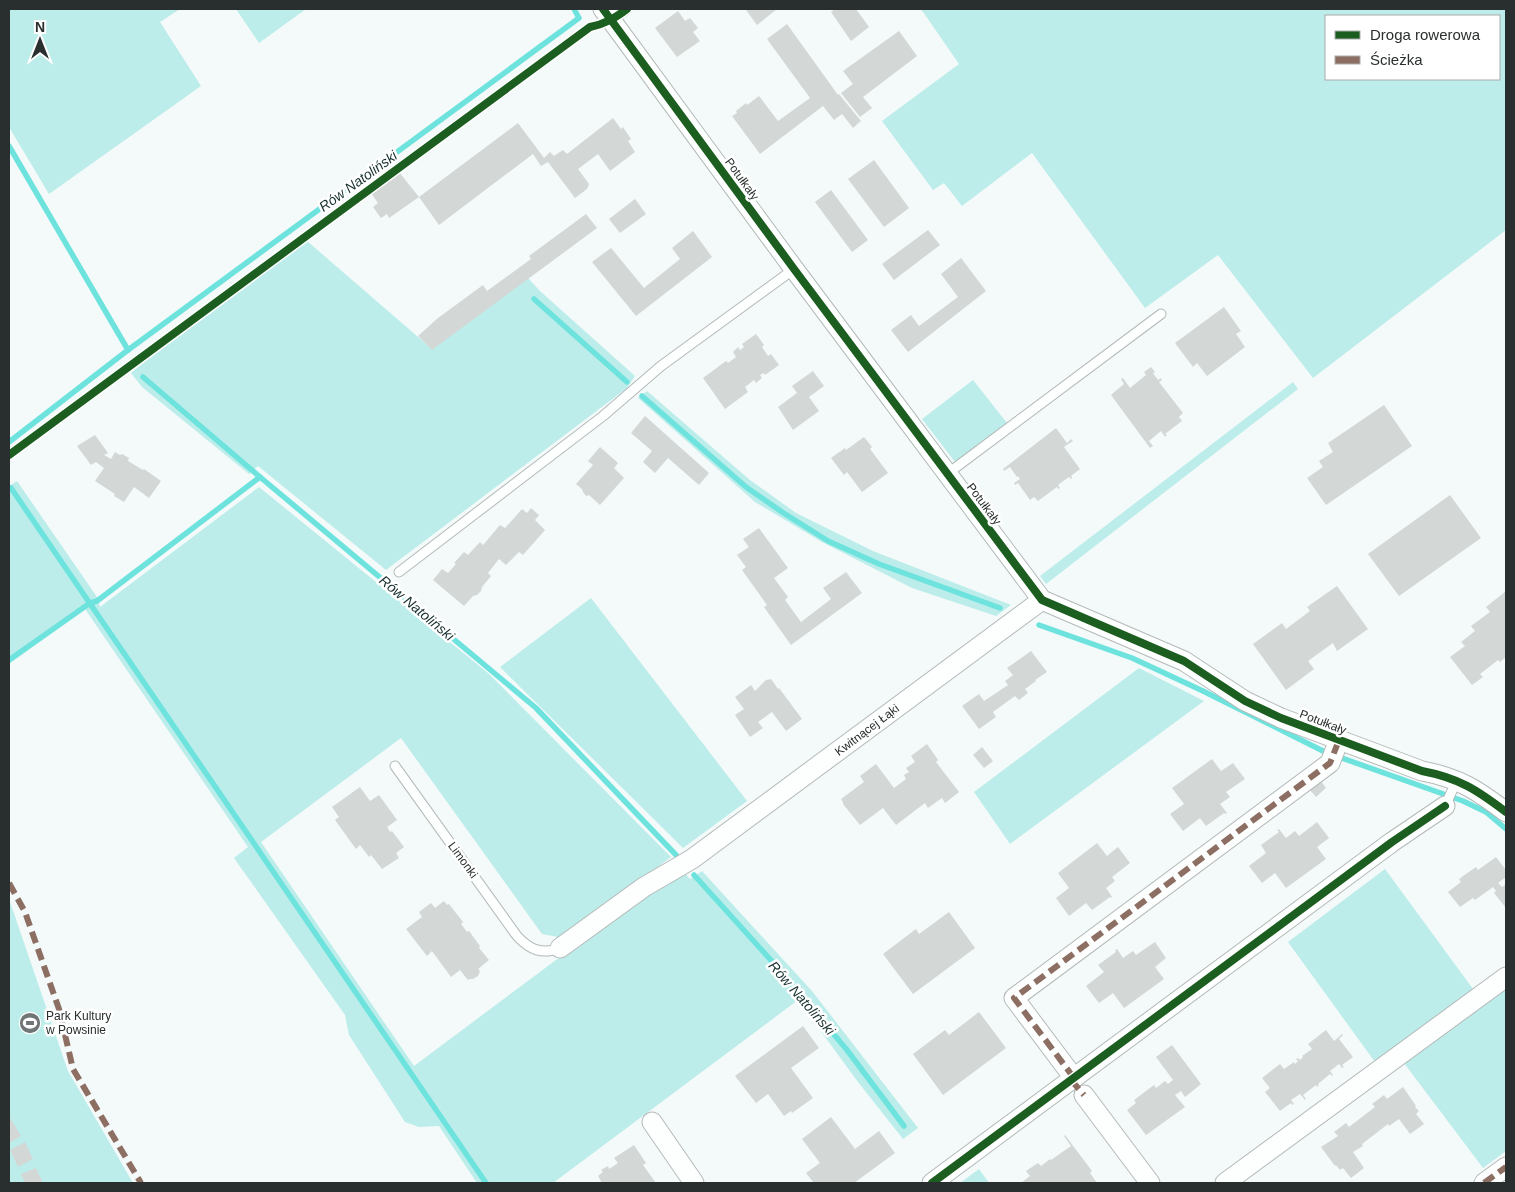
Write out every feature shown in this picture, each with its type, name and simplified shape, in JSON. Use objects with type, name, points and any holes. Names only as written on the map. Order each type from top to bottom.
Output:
[{"type":"street","name":"Potułkały","points":[[607,15],[794,269],[1042,600],[1184,660],[1217,683],[1335,750],[1441,774],[1455,784],[1483,794],[1506,812]]},
{"type":"street","name":"Kwitnącej Łąki","points":[[560,948],[644,887],[692,859],[1042,600]]},
{"type":"street","points":[[1074,1078],[1014,998],[1335,750]]},
{"type":"street","points":[[932,1183],[1392,842],[1445,806]]},
{"type":"street","points":[[1225,1183],[1506,977]]},
{"type":"street","points":[[1084,1095],[1150,1183]]},
{"type":"street","points":[[652,1122],[694,1183]]},
{"type":"street","points":[[1484,1183],[1506,1167]]},
{"type":"lane","points":[[607,15],[628,9]]},
{"type":"lane","points":[[399,572],[603,416],[661,366],[794,269]]},
{"type":"lane","points":[[947,474],[1161,314]]},
{"type":"lane","name":"Limonki","points":[[396,766],[525,945],[534,950],[552,951],[560,948]]},
{"type":"lane","points":[[1445,806],[1455,784]]},
{"type":"shaded area","points":[[9,9],[180,9],[160,22],[201,86],[49,194],[9,127]]},
{"type":"shaded area","points":[[236,9],[306,9],[259,43]]},
{"type":"shaded area","points":[[921,9],[1506,9],[1506,230],[1313,378],[1218,255],[1145,308],[1032,153],[962,206],[944,183],[933,190],[882,121],[959,64]]},
{"type":"shaded area","points":[[307,241],[432,349],[528,278],[635,376],[627,388],[386,570],[258,466],[249,474],[142,387],[131,373]]},
{"type":"shaded area","points":[[973,380],[1007,423],[955,462],[922,419]]},
{"type":"shaded area","points":[[1293,382],[1298,389],[1046,584],[1040,576]]},
{"type":"shaded area","points":[[647,391],[750,480],[796,513],[873,551],[1011,605],[996,616],[912,588],[822,542],[755,502],[638,398]]},
{"type":"shaded area","points":[[17,481],[97,597],[100,607],[259,487],[488,673],[671,857],[563,938],[542,934],[401,738],[261,842],[414,1066],[564,954],[683,871],[690,879],[702,871],[812,991],[918,1128],[903,1139],[858,1082],[798,1000],[553,1183],[477,1183],[439,1126],[419,1127],[405,1122],[349,1035],[345,1015],[234,858],[248,847],[85,609],[9,664],[9,486]]},
{"type":"shaded area","points":[[591,598],[747,801],[683,848],[500,667]]},
{"type":"shaded area","points":[[1139,668],[1204,701],[1010,844],[974,792]]},
{"type":"shaded area","points":[[1385,869],[1473,989],[1375,1062],[1288,942]]},
{"type":"shaded area","name":"Park Kultury w Powsinie","points":[[9,899],[68,1071],[133,1183],[9,1183]]},
{"type":"shaded area","points":[[1506,987],[1506,1151],[1483,1168],[1404,1063]]},
{"type":"shaded area","points":[[979,1169],[989,1183],[960,1183]]},
{"type":"building","points":[[777,9],[757,25],[746,10]]},
{"type":"building","points":[[832,9],[856,9],[869,27],[851,41],[831,12],[834,10]]},
{"type":"building","points":[[678,11],[685,21],[690,18],[698,28],[693,32],[700,41],[677,57],[655,28]]},
{"type":"building","points":[[787,24],[838,95],[861,121],[853,128],[842,114],[834,120],[823,106],[760,154],[732,116],[737,113],[736,111],[759,96],[778,121],[810,98],[767,39]]},
{"type":"building","points":[[899,31],[917,56],[863,97],[872,108],[860,117],[841,93],[853,84],[843,71]]},
{"type":"building","points":[[613,118],[621,129],[623,127],[631,139],[628,141],[635,152],[610,171],[598,154],[578,169],[589,184],[587,189],[575,198],[548,162],[541,166],[533,154],[439,225],[419,197],[518,123],[544,158],[550,152],[554,156],[563,150],[567,154]]},
{"type":"building","points":[[874,160],[909,208],[884,227],[848,179]]},
{"type":"building","points":[[399,172],[419,197],[389,218],[387,214],[381,218],[373,207],[378,203],[371,193]]},
{"type":"building","points":[[831,190],[868,240],[852,252],[815,202]]},
{"type":"building","points":[[635,199],[646,214],[620,233],[609,219]]},
{"type":"building","points":[[586,214],[597,228],[432,350],[418,336],[438,318],[483,285],[487,291],[531,259],[529,256]]},
{"type":"building","points":[[928,230],[940,245],[894,280],[882,264]]},
{"type":"building","points":[[693,231],[712,257],[636,316],[592,262],[611,248],[644,288],[680,259],[672,248]]},
{"type":"building","points":[[961,258],[986,291],[908,352],[891,330],[911,315],[919,326],[958,297],[941,274]]},
{"type":"building","points":[[1224,307],[1241,331],[1236,334],[1245,347],[1207,376],[1197,363],[1193,367],[1175,343]]},
{"type":"building","points":[[756,334],[764,345],[762,347],[768,356],[771,354],[779,365],[765,375],[764,373],[760,375],[762,378],[756,383],[754,380],[745,387],[748,392],[725,409],[703,378],[726,361],[728,363],[736,357],[733,352],[738,347],[740,350],[744,347],[742,344]]},
{"type":"building","points":[[1151,367],[1158,380],[1161,378],[1162,380],[1159,382],[1183,413],[1179,417],[1182,421],[1165,434],[1167,435],[1165,437],[1161,431],[1149,441],[1153,446],[1150,448],[1111,395],[1124,384],[1121,379],[1123,378],[1130,388],[1146,375],[1144,372]]},
{"type":"building","points":[[813,371],[824,386],[809,397],[819,411],[793,430],[778,407],[797,393],[792,386]]},
{"type":"building","points":[[1384,405],[1412,446],[1326,505],[1307,478],[1323,467],[1319,461],[1333,452],[1328,443]]},
{"type":"building","points":[[645,416],[709,473],[699,485],[668,458],[655,473],[643,462],[652,451],[631,433]]},
{"type":"building","points":[[1056,428],[1067,443],[1071,439],[1073,441],[1064,447],[1080,469],[1071,476],[1071,479],[1069,477],[1058,485],[1060,488],[1058,489],[1057,487],[1038,501],[1034,497],[1030,500],[1018,483],[1015,485],[1014,483],[1020,479],[1018,476],[1010,467],[1004,471],[1003,469]]},
{"type":"building","points":[[95,435],[108,453],[104,455],[111,459],[115,452],[120,455],[122,454],[129,458],[128,461],[161,481],[149,498],[134,487],[124,502],[95,481],[104,468],[96,462],[91,465],[77,446]]},
{"type":"building","points":[[864,437],[872,447],[870,449],[888,473],[862,492],[847,472],[844,475],[831,458]]},
{"type":"building","points":[[600,447],[618,463],[614,468],[624,478],[600,505],[589,495],[586,496],[576,484],[593,465],[588,461]]},
{"type":"building","points":[[1450,495],[1481,538],[1399,596],[1368,554]]},
{"type":"building","points":[[531,508],[539,515],[535,520],[545,530],[523,555],[519,552],[506,565],[499,559],[488,573],[491,576],[481,591],[473,596],[464,606],[433,580],[442,569],[448,573],[464,552],[468,555],[480,542],[483,545],[500,525],[505,528],[522,509],[527,513]]},
{"type":"building","points":[[759,528],[788,568],[774,578],[788,597],[785,600],[801,622],[831,599],[823,588],[846,572],[862,593],[791,645],[764,607],[767,605],[742,570],[746,567],[737,555],[749,547],[743,539]]},
{"type":"building","points":[[1337,586],[1368,629],[1337,651],[1333,643],[1308,661],[1314,669],[1286,690],[1253,644],[1282,623],[1286,629],[1310,611],[1307,607]]},
{"type":"building","points":[[1506,591],[1506,657],[1500,662],[1498,660],[1480,674],[1483,677],[1472,685],[1450,657],[1465,646],[1461,642],[1475,631],[1471,626],[1490,612],[1486,607]]},
{"type":"building","points":[[1031,651],[1047,672],[1025,689],[1028,693],[1019,700],[1015,696],[993,712],[996,717],[979,729],[962,706],[979,694],[984,701],[1008,685],[1005,681],[1013,675],[1007,668]]},
{"type":"building","points":[[771,679],[802,719],[786,731],[772,712],[758,722],[763,728],[750,737],[735,715],[744,709],[735,697],[751,685],[755,691],[766,680]]},
{"type":"building","points":[[927,744],[938,760],[936,762],[959,792],[945,803],[942,798],[928,808],[925,803],[896,825],[883,808],[860,825],[841,799],[864,782],[860,776],[876,764],[894,788],[906,779],[904,775],[909,772],[906,768],[915,762],[911,756]]},
{"type":"building","points":[[982,747],[993,761],[984,768],[973,755]]},
{"type":"building","points":[[1212,759],[1221,771],[1233,763],[1245,779],[1226,792],[1230,797],[1220,804],[1227,813],[1224,813],[1206,826],[1200,818],[1183,831],[1170,814],[1184,804],[1172,788]]},
{"type":"building","points":[[1321,781],[1326,788],[1316,797],[1310,790]]},
{"type":"building","points":[[360,787],[370,801],[379,795],[397,820],[387,827],[404,847],[396,853],[399,858],[382,869],[360,845],[356,849],[335,820],[339,817],[332,807]]},
{"type":"building","points":[[1317,822],[1329,838],[1317,847],[1326,859],[1286,888],[1275,873],[1262,883],[1249,866],[1266,853],[1261,845],[1279,832],[1277,830],[1279,829],[1286,838],[1295,831],[1299,836]]},
{"type":"building","points":[[1097,843],[1107,856],[1118,847],[1130,863],[1112,877],[1115,881],[1106,888],[1111,898],[1092,910],[1086,903],[1069,916],[1056,898],[1069,888],[1058,873]]},
{"type":"building","points":[[1496,857],[1506,870],[1506,877],[1498,883],[1502,887],[1506,884],[1506,908],[1494,893],[1496,891],[1493,887],[1475,900],[1473,898],[1460,907],[1448,892],[1461,882],[1459,879],[1476,867],[1478,870]]},
{"type":"building","points":[[444,901],[447,905],[449,904],[463,922],[461,924],[467,932],[469,931],[489,960],[478,969],[480,971],[478,976],[473,979],[468,980],[460,970],[451,977],[432,951],[427,956],[406,929],[422,917],[419,912],[431,903],[435,908]]},
{"type":"building","points":[[949,912],[975,948],[913,994],[883,954],[916,929],[919,934]]},
{"type":"building","points":[[1155,942],[1166,958],[1155,967],[1164,979],[1124,1008],[1113,993],[1099,1003],[1086,986],[1104,972],[1098,965],[1116,952],[1115,950],[1117,949],[1123,958],[1133,951],[1136,955]]},
{"type":"building","points":[[979,1012],[1006,1048],[943,1095],[913,1054],[945,1030],[949,1035]]},
{"type":"building","points":[[803,1026],[819,1048],[791,1068],[813,1098],[792,1113],[791,1111],[784,1116],[768,1094],[756,1103],[735,1076]]},
{"type":"building","points":[[1326,1030],[1334,1041],[1343,1035],[1339,1039],[1353,1057],[1342,1065],[1344,1067],[1342,1068],[1339,1064],[1330,1071],[1332,1076],[1330,1074],[1317,1087],[1316,1085],[1303,1095],[1305,1100],[1300,1094],[1291,1100],[1294,1104],[1292,1105],[1291,1103],[1280,1111],[1265,1092],[1270,1088],[1262,1078],[1280,1064],[1284,1069],[1294,1062],[1295,1064],[1298,1061],[1296,1059],[1300,1060],[1302,1056],[1312,1049],[1308,1044]]},
{"type":"building","points":[[1172,1045],[1201,1084],[1185,1097],[1181,1091],[1175,1095],[1185,1107],[1146,1135],[1127,1110],[1136,1103],[1134,1100],[1154,1085],[1156,1088],[1165,1081],[1168,1084],[1173,1080],[1156,1057]]},
{"type":"building","points":[[1403,1087],[1419,1111],[1416,1114],[1424,1124],[1410,1134],[1399,1119],[1389,1126],[1388,1124],[1362,1144],[1363,1146],[1353,1152],[1364,1168],[1351,1178],[1343,1168],[1340,1170],[1335,1166],[1321,1147],[1338,1136],[1334,1132],[1346,1123],[1349,1127],[1375,1107],[1372,1104],[1384,1095],[1387,1099]]},
{"type":"building","points":[[9,1116],[21,1136],[9,1143]]},
{"type":"building","points":[[831,1117],[855,1149],[879,1131],[895,1153],[854,1183],[814,1183],[806,1173],[820,1163],[802,1139]]},
{"type":"building","points":[[1065,1135],[1092,1171],[1090,1173],[1097,1183],[1021,1183],[1030,1176],[1026,1171],[1038,1163],[1041,1166],[1071,1146]]},
{"type":"building","points":[[25,1142],[33,1159],[18,1167],[10,1150]]},
{"type":"building","points":[[634,1145],[646,1163],[643,1165],[656,1183],[602,1183],[598,1176],[603,1172],[601,1170],[608,1166],[609,1169],[618,1163],[614,1158]]},
{"type":"building","points":[[36,1168],[43,1183],[25,1183],[21,1174]]},
{"type":"waterway","name":"Rów Natoliński","points":[[9,442],[128,350],[579,18],[574,9]]},
{"type":"waterway","points":[[9,146],[128,350]]},
{"type":"waterway","points":[[534,299],[627,382]]},
{"type":"waterway","name":"Rów Natoliński","points":[[143,377],[536,708],[676,855]]},
{"type":"waterway","points":[[642,396],[746,487],[828,541],[879,564],[1000,608]]},
{"type":"waterway","points":[[9,660],[90,603],[97,601],[260,477]]},
{"type":"waterway","points":[[11,488],[486,1183]]},
{"type":"waterway","points":[[1039,625],[1132,658],[1325,752],[1463,801],[1486,812],[1506,829]]},
{"type":"waterway","name":"Rów Natoliński","points":[[694,875],[778,968],[847,1050],[904,1126]]},
{"type":"marked path","points":[[1074,1078],[1014,998],[1330,763],[1339,740]]},
{"type":"marked path","points":[[9,883],[25,912],[59,1009],[73,1069],[141,1183]]},
{"type":"marked path","points":[[1071,1080],[1084,1095]]},
{"type":"marked path","points":[[1484,1183],[1506,1167]]},
{"type":"cycle path","points":[[603,9],[794,269],[1042,600],[1184,661],[1245,701],[1281,718],[1422,771],[1457,781],[1486,797],[1506,812]]},
{"type":"cycle path","points":[[9,455],[590,27],[610,20],[627,9]]},
{"type":"cycle path","points":[[932,1183],[1392,842],[1445,806]]},
{"type":"place","name":"Park Kultury w Powsinie","points":[[30,1023]]}]
